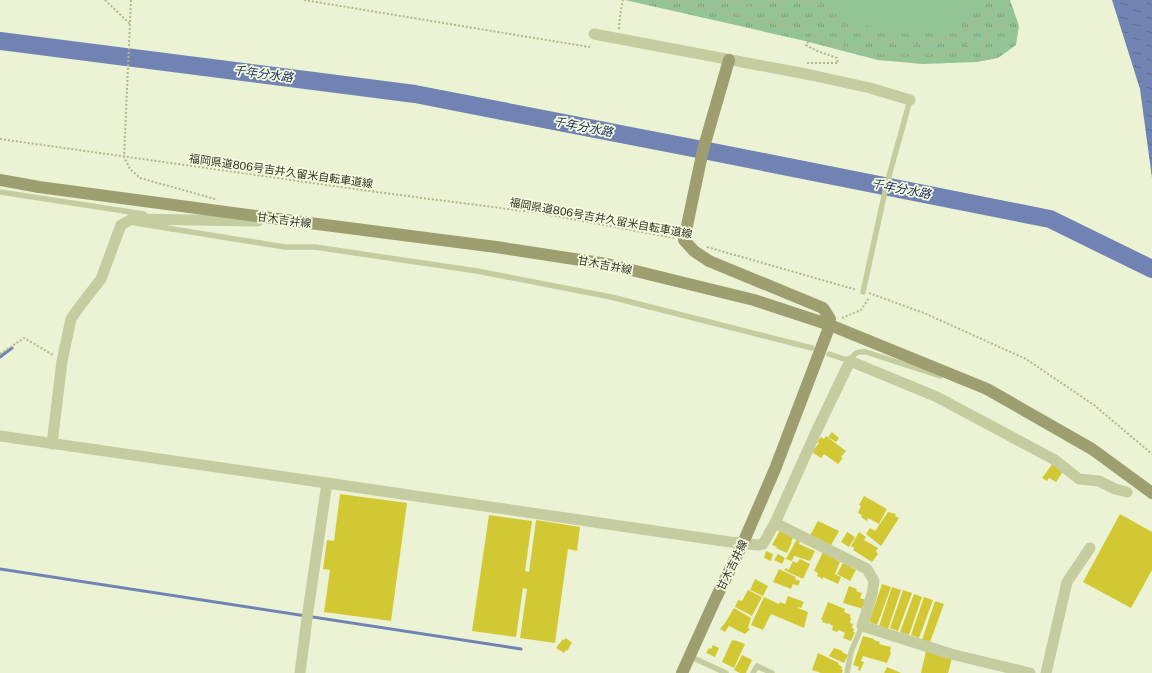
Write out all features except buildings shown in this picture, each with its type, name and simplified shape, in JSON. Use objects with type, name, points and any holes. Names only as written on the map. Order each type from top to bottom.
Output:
[{"type":"main road","points":[[729,60],[704,150],[684,240],[694,251],[709,261],[823,308],[830,322],[987,389],[1092,449],[1152,493]]},
{"type":"main road","name":"甘木吉井線","points":[[0,180],[39,187],[496,247],[607,264],[754,300],[830,322],[775,469],[743,544],[715,600],[682,673]]},
{"type":"street","points":[[596,34],[818,76],[870,88],[910,100]]},
{"type":"street","points":[[52,444],[62,361],[71,319],[101,280],[121,225],[132,219],[258,221],[263,217]]},
{"type":"street","points":[[0,436],[758,545],[763,544],[775,524],[816,432],[850,361],[937,397],[1055,460],[1079,479],[1099,481],[1115,489],[1127,492]]},
{"type":"street","points":[[300,673],[327,483]]},
{"type":"street","points":[[775,524],[867,569],[874,581],[872,594],[862,626],[952,654],[1030,673]]},
{"type":"street","points":[[1046,673],[1067,582],[1090,548]]},
{"type":"lane","points":[[863,292],[886,187],[910,100]]},
{"type":"lane","points":[[0,192],[154,216],[163,220]]},
{"type":"lane","points":[[126,222],[285,248],[315,248],[477,271],[611,297],[812,348]]},
{"type":"lane","points":[[829,354],[850,361],[854,354],[858,351],[866,352],[993,393]]},
{"type":"lane","points":[[847,673],[852,652],[862,626]]},
{"type":"lane","points":[[689,656],[726,673]]},
{"type":"lane","points":[[753,673],[757,666],[772,673]]},
{"type":"path","points":[[105,0],[130,24]]},
{"type":"path","points":[[131,0],[124,157],[130,169],[140,178],[222,201]]},
{"type":"path","points":[[304,0],[589,47],[596,34]]},
{"type":"path","points":[[618,38],[623,0]]},
{"type":"path","points":[[669,0],[808,31],[812,36],[861,50],[903,55],[941,54],[968,50],[968,28]]},
{"type":"path","points":[[721,0],[750,6],[785,0]]},
{"type":"path","points":[[798,0],[822,4],[842,24],[867,37],[896,44],[921,44],[954,37],[994,7],[990,0]]},
{"type":"path","points":[[777,2],[780,15],[785,26]]},
{"type":"path","points":[[972,25],[989,35]]},
{"type":"path","points":[[993,57],[988,59],[984,49],[986,40],[989,35],[1001,25],[1008,25]]},
{"type":"path","points":[[802,63],[838,63],[837,58],[817,51],[806,44],[812,36]]},
{"type":"path","name":"福岡県道806号吉井久留米自転車道線","points":[[0,139],[539,213],[684,240]]},
{"type":"path","name":"福岡県道806号吉井久留米自転車道線","points":[[706,246],[871,294],[924,313],[1026,359],[1094,405],[1152,454]]},
{"type":"path","points":[[830,322],[860,310],[871,294]]},
{"type":"path","points":[[0,354],[24,338],[62,361]]},
{"type":"green space","points":[[625,0],[1010,0],[1019,26],[1016,45],[998,58],[977,62],[923,64],[878,60],[801,40]]},
{"type":"green space","points":[[830,0],[979,0],[981,3],[958,21],[943,28],[905,34],[892,33],[868,27],[840,9]]},
{"type":"water","points":[[1112,0],[1152,0],[1152,178],[1140,89]]},
{"type":"waterway","name":"千年分水路","points":[[0,41],[415,94],[703,150],[1050,219],[1152,269]]},
{"type":"waterway","points":[[0,357],[12,348]]},
{"type":"waterway","points":[[0,569],[521,649]]}]
